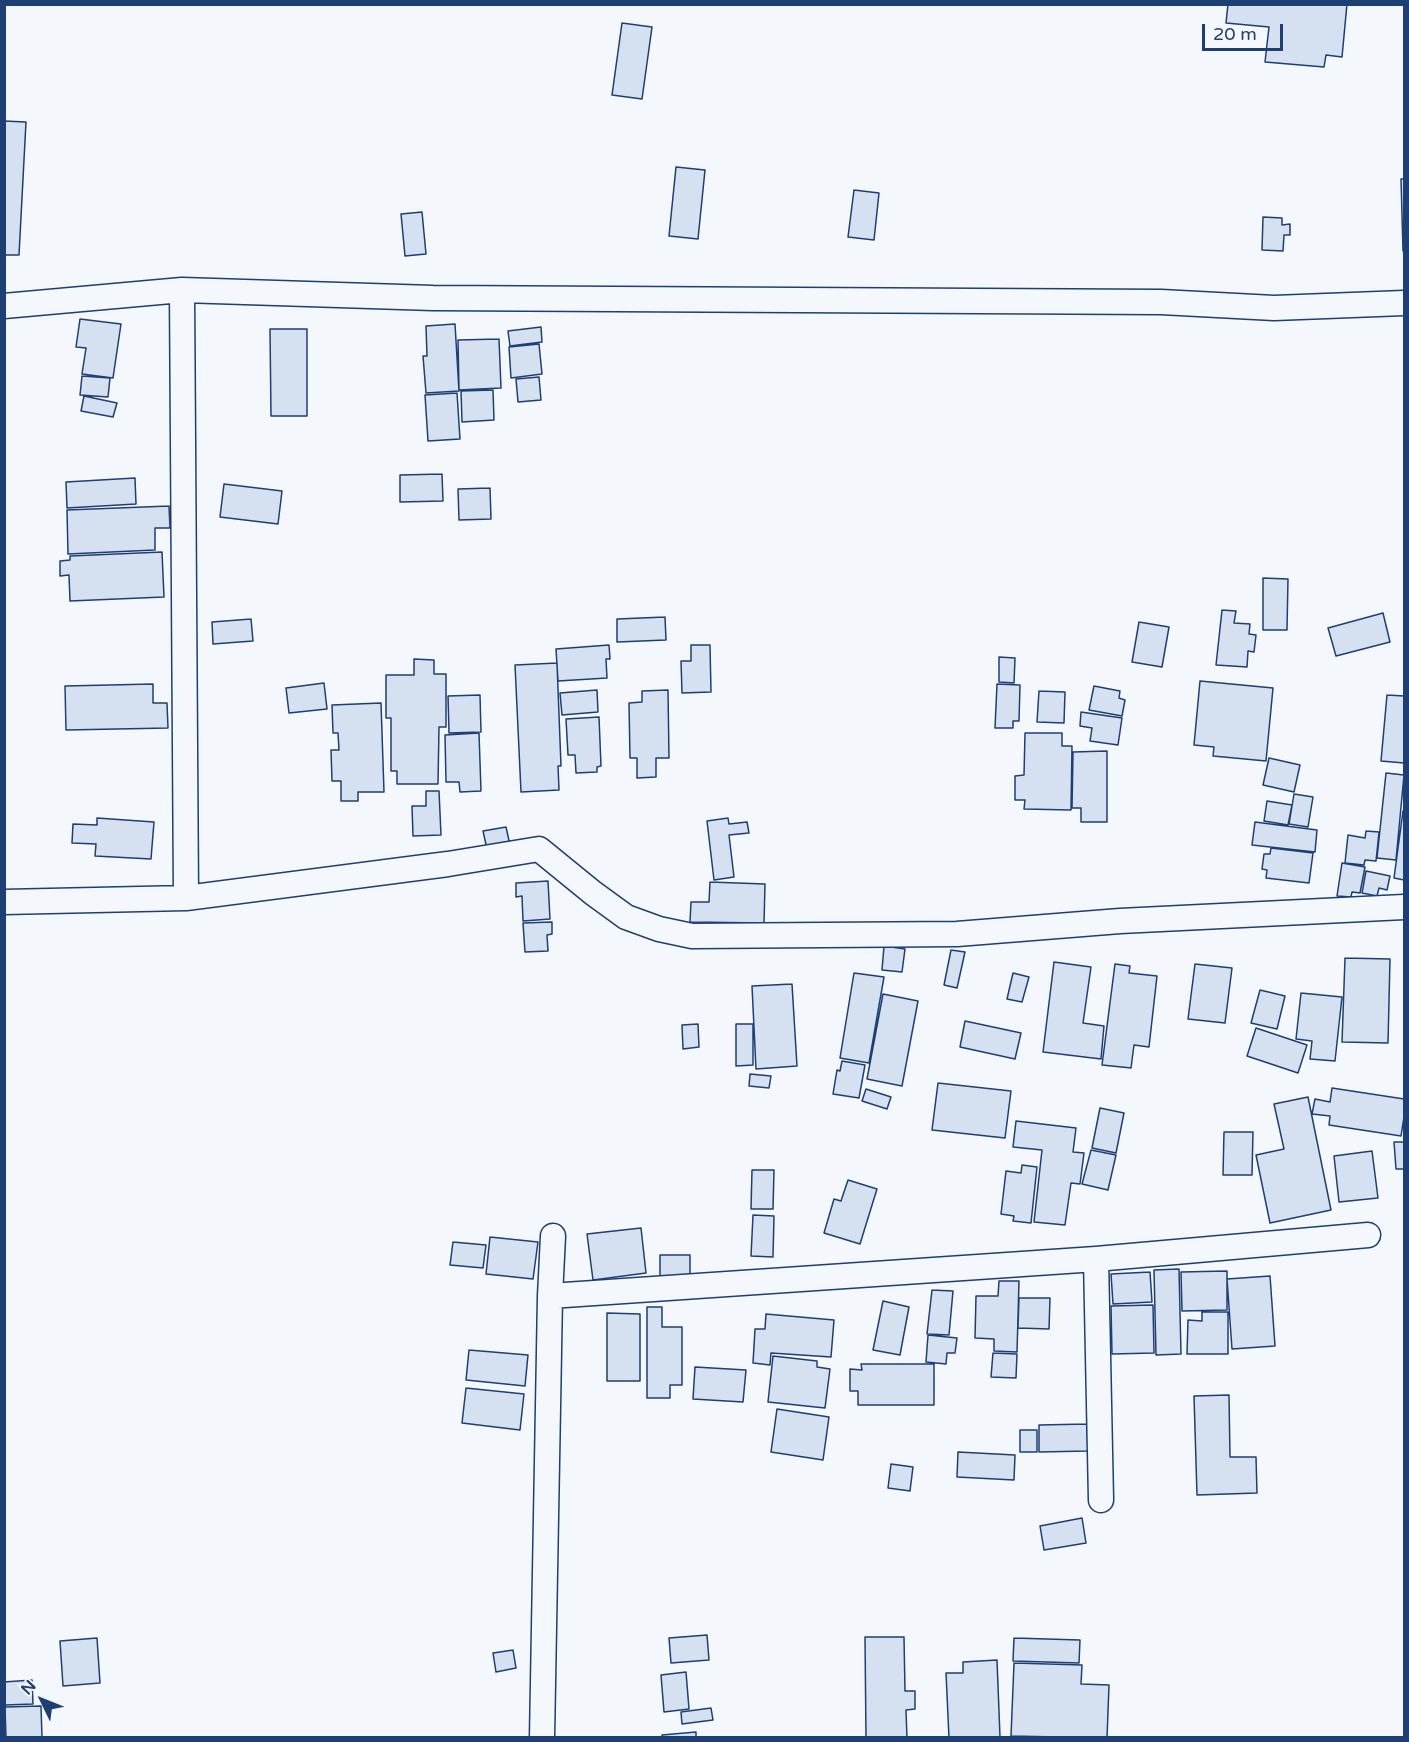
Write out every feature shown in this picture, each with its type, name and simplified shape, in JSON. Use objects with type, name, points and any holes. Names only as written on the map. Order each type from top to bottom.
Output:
[{"type":"street","points":[[4,306],[182,290],[434,298],[1161,302],[1274,308],[1404,303]]},
{"type":"street","points":[[182,290],[186,898]]},
{"type":"street","points":[[4,902],[186,898],[448,864],[538,849],[626,917],[692,936],[957,934],[1120,921],[1404,907]]},
{"type":"street","points":[[550,1296],[1096,1259],[1368,1235]]},
{"type":"street","points":[[542,1737],[550,1296],[554,1236]]},
{"type":"street","points":[[1096,1259],[1101,1500]]},
{"type":"building","points":[[1228,4],[1347,4],[1342,57],[1326,55],[1324,67],[1265,62],[1269,27],[1226,23]]},
{"type":"building","points":[[622,23],[652,27],[642,99],[612,95]]},
{"type":"building","points":[[4,121],[26,122],[19,255],[4,255]]},
{"type":"building","points":[[676,167],[705,170],[698,239],[669,236]]},
{"type":"building","points":[[1401,179],[1404,179],[1404,251],[1403,251]]},
{"type":"building","points":[[854,190],[879,193],[874,240],[848,237]]},
{"type":"building","points":[[422,212],[426,254],[405,256],[401,214]]},
{"type":"building","points":[[1263,217],[1282,218],[1282,225],[1290,224],[1290,235],[1284,235],[1283,251],[1262,250]]},
{"type":"building","points":[[80,319],[121,324],[113,378],[82,374],[86,348],[76,347]]},
{"type":"building","points":[[455,324],[459,391],[426,393],[423,356],[427,356],[426,326]]},
{"type":"building","points":[[541,327],[542,342],[510,346],[508,331]]},
{"type":"building","points":[[270,329],[307,329],[307,416],[271,416]]},
{"type":"building","points":[[499,339],[501,388],[459,390],[458,340]]},
{"type":"building","points":[[539,344],[542,374],[511,378],[509,347]]},
{"type":"building","points":[[82,376],[110,378],[108,397],[80,395]]},
{"type":"building","points":[[539,377],[541,400],[518,402],[516,379]]},
{"type":"building","points":[[493,390],[494,420],[462,422],[461,391]]},
{"type":"building","points":[[457,393],[460,439],[428,441],[425,395]]},
{"type":"building","points":[[84,396],[117,403],[113,417],[81,411]]},
{"type":"building","points":[[442,474],[443,501],[400,502],[400,475]]},
{"type":"building","points":[[135,478],[136,504],[67,508],[66,482]]},
{"type":"building","points":[[224,484],[282,491],[278,524],[220,517]]},
{"type":"building","points":[[490,488],[491,519],[459,520],[458,489]]},
{"type":"building","points":[[169,506],[170,528],[155,528],[155,550],[68,554],[67,510]]},
{"type":"building","points":[[162,552],[164,597],[70,601],[69,575],[60,576],[60,561],[70,560],[70,556]]},
{"type":"building","points":[[1263,578],[1288,579],[1287,630],[1263,630]]},
{"type":"building","points":[[1222,610],[1236,611],[1234,623],[1250,624],[1249,634],[1256,635],[1254,652],[1248,651],[1247,667],[1216,665]]},
{"type":"building","points":[[1383,613],[1390,642],[1336,656],[1328,628]]},
{"type":"building","points":[[665,617],[666,640],[617,642],[617,619]]},
{"type":"building","points":[[251,619],[253,641],[213,644],[212,622]]},
{"type":"building","points":[[1139,622],[1169,627],[1162,667],[1132,662]]},
{"type":"building","points":[[609,645],[610,659],[606,659],[607,678],[558,681],[556,649]]},
{"type":"building","points":[[691,645],[710,645],[711,692],[682,693],[681,661],[691,661]]},
{"type":"building","points":[[999,657],[1015,658],[1014,683],[999,682]]},
{"type":"building","points":[[414,659],[434,660],[434,674],[446,674],[446,727],[439,727],[438,784],[397,784],[397,771],[391,771],[391,718],[386,718],[386,675],[414,675]]},
{"type":"building","points":[[557,663],[561,766],[558,766],[559,790],[521,792],[515,665]]},
{"type":"building","points":[[1200,681],[1273,688],[1266,761],[1213,756],[1214,747],[1194,745]]},
{"type":"building","points":[[324,683],[327,709],[289,713],[286,688]]},
{"type":"building","points":[[153,684],[153,703],[167,703],[168,728],[66,730],[65,686]]},
{"type":"building","points":[[997,684],[1020,685],[1019,721],[1013,721],[1013,728],[995,728]]},
{"type":"building","points":[[1094,686],[1120,691],[1119,698],[1125,700],[1122,716],[1089,710]]},
{"type":"building","points":[[597,690],[598,712],[562,715],[560,693]]},
{"type":"building","points":[[668,690],[669,758],[656,758],[656,777],[637,778],[637,758],[630,758],[629,703],[642,702],[642,691]]},
{"type":"building","points":[[1039,691],[1065,692],[1064,723],[1037,722]]},
{"type":"building","points":[[480,695],[481,732],[449,733],[448,696]]},
{"type":"building","points":[[1387,695],[1404,696],[1404,763],[1381,761]]},
{"type":"building","points":[[381,703],[384,792],[358,792],[358,801],[341,801],[341,781],[332,781],[331,750],[339,750],[338,733],[333,733],[332,705]]},
{"type":"building","points":[[1081,712],[1122,718],[1118,745],[1090,741],[1092,728],[1080,726]]},
{"type":"building","points":[[599,717],[601,766],[597,767],[597,772],[576,773],[575,755],[568,755],[566,719]]},
{"type":"building","points":[[479,733],[481,791],[460,792],[459,782],[446,782],[445,735]]},
{"type":"building","points":[[1025,733],[1062,733],[1062,746],[1072,746],[1071,810],[1024,809],[1025,800],[1015,800],[1015,776],[1024,775]]},
{"type":"building","points":[[1107,751],[1107,822],[1081,822],[1081,808],[1072,808],[1073,752]]},
{"type":"building","points":[[1269,758],[1300,765],[1294,792],[1263,785]]},
{"type":"building","points":[[1386,773],[1404,775],[1396,860],[1377,858]]},
{"type":"building","points":[[426,791],[439,791],[441,835],[413,836],[412,806],[426,806]]},
{"type":"building","points":[[1294,794],[1313,797],[1308,827],[1289,824]]},
{"type":"building","points":[[1267,801],[1292,805],[1288,825],[1264,821]]},
{"type":"building","points":[[1404,811],[1404,880],[1394,878]]},
{"type":"building","points":[[97,818],[154,822],[151,859],[95,856],[96,844],[72,843],[73,824],[97,825]]},
{"type":"building","points":[[728,818],[729,824],[747,822],[749,833],[729,835],[734,877],[714,880],[707,821]]},
{"type":"building","points":[[1255,822],[1317,830],[1315,852],[1252,845]]},
{"type":"building","points":[[506,827],[510,845],[487,849],[483,831]]},
{"type":"building","points":[[1366,831],[1379,832],[1376,861],[1365,860],[1364,865],[1345,863],[1348,835],[1365,838]]},
{"type":"building","points":[[1271,848],[1313,853],[1309,883],[1266,878],[1267,870],[1262,869],[1264,854],[1270,854]]},
{"type":"building","points":[[1342,863],[1365,867],[1360,893],[1352,892],[1351,897],[1337,896]]},
{"type":"building","points":[[1366,871],[1390,876],[1387,890],[1379,888],[1377,896],[1362,893]]},
{"type":"building","points":[[548,881],[550,919],[523,921],[522,896],[516,897],[516,883]]},
{"type":"building","points":[[710,882],[765,884],[764,923],[690,922],[691,902],[709,902]]},
{"type":"building","points":[[552,922],[552,934],[547,935],[548,951],[525,952],[523,923]]},
{"type":"building","points":[[884,946],[905,949],[902,972],[882,970]]},
{"type":"building","points":[[951,950],[965,952],[957,988],[944,985]]},
{"type":"building","points":[[1345,958],[1390,959],[1388,1043],[1342,1042]]},
{"type":"building","points":[[1054,962],[1091,967],[1083,1023],[1104,1026],[1101,1059],[1043,1052]]},
{"type":"building","points":[[1115,964],[1130,966],[1129,973],[1157,976],[1149,1047],[1134,1045],[1131,1068],[1102,1065]]},
{"type":"building","points":[[1195,964],[1232,968],[1225,1023],[1188,1019]]},
{"type":"building","points":[[854,973],[884,977],[869,1063],[840,1058]]},
{"type":"building","points":[[1013,973],[1029,977],[1022,1002],[1007,999]]},
{"type":"building","points":[[792,984],[797,1066],[756,1069],[752,986]]},
{"type":"building","points":[[1260,990],[1285,996],[1277,1029],[1251,1023]]},
{"type":"building","points":[[1301,993],[1342,997],[1335,1061],[1310,1059],[1312,1041],[1296,1039]]},
{"type":"building","points":[[883,994],[918,1001],[902,1086],[867,1079]]},
{"type":"building","points":[[965,1021],[1021,1033],[1015,1059],[960,1047]]},
{"type":"building","points":[[698,1024],[699,1047],[683,1049],[682,1025]]},
{"type":"building","points":[[736,1024],[753,1024],[753,1065],[736,1066]]},
{"type":"building","points":[[1256,1028],[1307,1045],[1298,1073],[1247,1056]]},
{"type":"building","points":[[842,1061],[865,1065],[859,1098],[833,1094],[837,1070],[840,1071]]},
{"type":"building","points":[[750,1074],[771,1076],[769,1088],[749,1086]]},
{"type":"building","points":[[938,1083],[1011,1091],[1005,1138],[932,1130]]},
{"type":"building","points":[[1332,1088],[1404,1099],[1401,1136],[1329,1125],[1330,1116],[1312,1114],[1315,1099],[1330,1102]]},
{"type":"building","points":[[866,1089],[891,1097],[887,1109],[862,1101]]},
{"type":"building","points":[[1308,1097],[1331,1210],[1270,1223],[1256,1155],[1284,1149],[1274,1104]]},
{"type":"building","points":[[1100,1108],[1124,1113],[1116,1153],[1092,1148]]},
{"type":"building","points":[[1016,1121],[1076,1128],[1073,1152],[1084,1153],[1080,1184],[1071,1183],[1065,1225],[1034,1222],[1042,1150],[1013,1147]]},
{"type":"building","points":[[1224,1132],[1253,1132],[1252,1175],[1223,1175]]},
{"type":"building","points":[[1394,1142],[1404,1142],[1404,1169],[1396,1169]]},
{"type":"building","points":[[1091,1150],[1116,1155],[1108,1190],[1082,1184]]},
{"type":"building","points":[[1372,1151],[1378,1198],[1339,1202],[1334,1156]]},
{"type":"building","points":[[1022,1165],[1037,1167],[1031,1223],[1013,1221],[1014,1216],[1001,1214],[1006,1171],[1021,1173]]},
{"type":"building","points":[[752,1170],[774,1170],[773,1209],[751,1209]]},
{"type":"building","points":[[848,1180],[877,1189],[860,1244],[824,1233],[834,1199],[841,1201]]},
{"type":"building","points":[[753,1215],[774,1216],[773,1257],[751,1256]]},
{"type":"building","points":[[641,1228],[646,1273],[593,1280],[587,1234]]},
{"type":"building","points":[[490,1237],[538,1242],[533,1279],[486,1274]]},
{"type":"building","points":[[453,1242],[486,1245],[483,1268],[450,1265]]},
{"type":"building","points":[[660,1255],[690,1255],[690,1279],[660,1279]]},
{"type":"building","points":[[1179,1269],[1181,1354],[1156,1355],[1154,1270]]},
{"type":"building","points":[[1227,1271],[1227,1310],[1182,1311],[1181,1272]]},
{"type":"building","points":[[1150,1272],[1152,1302],[1113,1304],[1111,1274]]},
{"type":"building","points":[[1270,1276],[1275,1346],[1232,1349],[1227,1279]]},
{"type":"building","points":[[999,1281],[1019,1281],[1017,1352],[994,1351],[994,1339],[975,1338],[976,1296],[998,1296]]},
{"type":"building","points":[[932,1290],[953,1291],[949,1335],[927,1334]]},
{"type":"building","points":[[1019,1298],[1050,1298],[1049,1329],[1018,1328]]},
{"type":"building","points":[[883,1301],[909,1307],[900,1355],[873,1350]]},
{"type":"building","points":[[1153,1305],[1154,1353],[1112,1354],[1111,1306]]},
{"type":"building","points":[[647,1307],[662,1307],[662,1327],[682,1327],[682,1385],[670,1385],[670,1398],[647,1398]]},
{"type":"building","points":[[1202,1312],[1228,1312],[1228,1354],[1187,1354],[1188,1320],[1202,1321]]},
{"type":"building","points":[[607,1313],[640,1314],[640,1381],[607,1381]]},
{"type":"building","points":[[766,1314],[834,1320],[831,1357],[771,1353],[770,1365],[753,1363],[755,1329],[765,1329]]},
{"type":"building","points":[[928,1335],[957,1338],[955,1353],[947,1353],[946,1364],[926,1362]]},
{"type":"building","points":[[469,1350],[528,1355],[525,1386],[466,1380]]},
{"type":"building","points":[[993,1353],[1017,1354],[1016,1378],[991,1377]]},
{"type":"building","points":[[773,1356],[817,1361],[817,1367],[830,1369],[825,1408],[768,1402]]},
{"type":"building","points":[[861,1364],[934,1364],[934,1405],[858,1405],[858,1391],[850,1391],[850,1369],[862,1370]]},
{"type":"building","points":[[695,1367],[746,1370],[743,1402],[693,1399]]},
{"type":"building","points":[[466,1388],[524,1394],[520,1430],[462,1423]]},
{"type":"building","points":[[1229,1395],[1230,1457],[1256,1457],[1257,1493],[1197,1495],[1194,1396]]},
{"type":"building","points":[[777,1409],[829,1417],[823,1460],[771,1452]]},
{"type":"building","points":[[1087,1424],[1088,1451],[1039,1452],[1039,1425]]},
{"type":"building","points":[[1020,1430],[1037,1430],[1037,1452],[1020,1452]]},
{"type":"building","points":[[958,1452],[1015,1455],[1014,1480],[957,1477]]},
{"type":"building","points":[[891,1464],[913,1467],[910,1491],[888,1488]]},
{"type":"building","points":[[1082,1518],[1086,1543],[1044,1550],[1040,1526]]},
{"type":"building","points":[[707,1635],[709,1660],[671,1663],[669,1638]]},
{"type":"building","points":[[865,1637],[904,1637],[905,1691],[915,1691],[915,1709],[906,1710],[907,1738],[866,1738]]},
{"type":"building","points":[[97,1638],[100,1683],[63,1686],[60,1641]]},
{"type":"building","points":[[1014,1638],[1080,1640],[1079,1663],[1013,1661]]},
{"type":"building","points":[[513,1650],[516,1668],[496,1672],[493,1653]]},
{"type":"building","points":[[997,1660],[1000,1737],[949,1738],[946,1673],[963,1673],[963,1662]]},
{"type":"building","points":[[1014,1663],[1082,1665],[1081,1684],[1109,1685],[1107,1738],[1011,1736]]},
{"type":"building","points":[[686,1672],[689,1709],[664,1712],[661,1675]]},
{"type":"building","points":[[32,1680],[33,1704],[5,1705],[4,1682]]},
{"type":"building","points":[[41,1706],[42,1738],[6,1738],[5,1707]]},
{"type":"building","points":[[711,1708],[713,1720],[682,1724],[681,1712]]},
{"type":"building","points":[[696,1732],[696,1738],[662,1738],[662,1735]]}]
